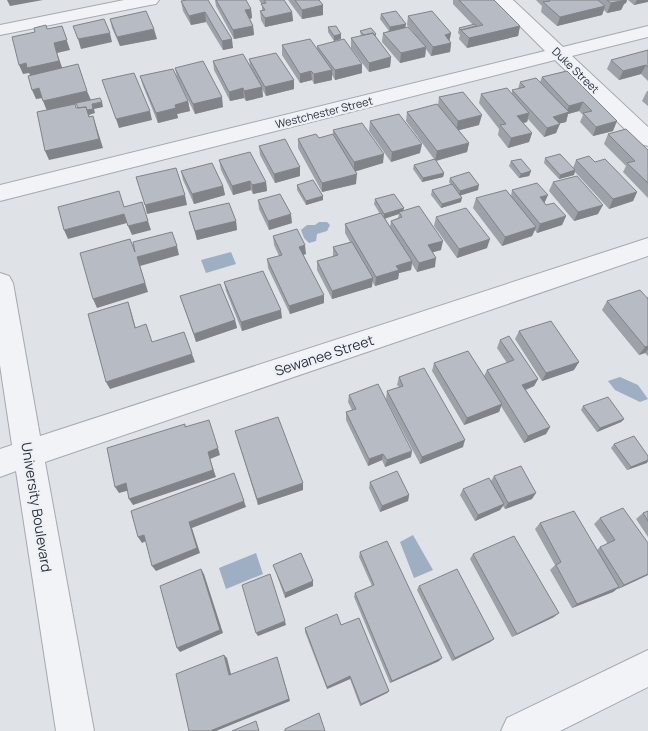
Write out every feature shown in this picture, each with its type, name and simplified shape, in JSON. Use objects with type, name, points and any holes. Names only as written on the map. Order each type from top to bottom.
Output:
[{"type":"street","points":[[0,30],[150,0]]},
{"type":"street","name":"Duke Street","points":[[503,0],[648,139]]},
{"type":"street","name":"Westchester Street","points":[[0,193],[648,31]]},
{"type":"street","name":"Sewanee Street","points":[[14,458],[648,247]]},
{"type":"street","name":"University Boulevard","points":[[0,283],[14,458],[75,731]]},
{"type":"street","points":[[520,731],[648,668]]},
{"type":"water","points":[[319,222],[327,222],[330,225],[327,231],[317,234],[316,241],[309,243],[304,238],[301,230],[307,225],[315,225]]},
{"type":"water","points":[[231,252],[236,264],[206,273],[201,260]]},
{"type":"water","points":[[620,377],[638,385],[648,399],[640,402],[615,390],[608,381]]},
{"type":"water","points":[[413,535],[433,570],[414,578],[400,542]]},
{"type":"water","points":[[256,553],[263,574],[226,589],[219,568]]},
{"type":"building","points":[[208,0],[232,39],[222,41],[205,12],[189,16],[181,1]]},
{"type":"building","points":[[216,0],[246,0],[251,9],[245,10],[253,26],[233,30]]},
{"type":"building","points":[[264,0],[284,0],[292,12],[265,18],[260,11],[265,10],[261,4],[266,3]]},
{"type":"building","points":[[295,0],[319,0],[323,5],[302,10]]},
{"type":"building","points":[[459,0],[494,0],[520,26],[469,38],[461,30],[483,25]]},
{"type":"building","points":[[549,0],[598,0],[605,6],[560,17],[543,2]]},
{"type":"building","points":[[607,0],[625,0],[611,3]]},
{"type":"building","points":[[146,11],[154,29],[117,37],[110,19]]},
{"type":"building","points":[[396,11],[406,24],[390,27],[381,14]]},
{"type":"building","points":[[432,11],[451,33],[445,35],[451,43],[433,47],[408,16]]},
{"type":"building","points":[[104,19],[110,33],[78,39],[73,26]]},
{"type":"building","points":[[475,24],[476,26],[461,30],[459,28]]},
{"type":"building","points":[[46,25],[47,29],[62,26],[67,40],[54,43],[59,61],[27,68],[26,63],[19,65],[12,37],[35,32],[34,28]]},
{"type":"building","points":[[336,26],[341,34],[334,36],[328,27]]},
{"type":"building","points":[[408,27],[426,47],[401,53],[383,33]]},
{"type":"building","points":[[371,28],[376,34],[364,35],[360,31]]},
{"type":"building","points":[[373,33],[391,57],[369,63],[351,38]]},
{"type":"building","points":[[310,39],[332,70],[314,74],[311,71],[300,74],[282,45]]},
{"type":"building","points":[[344,39],[362,64],[335,70],[317,46]]},
{"type":"building","points":[[648,50],[648,67],[646,65],[623,71],[611,60]]},
{"type":"building","points":[[276,53],[294,80],[265,87],[249,59]]},
{"type":"building","points":[[243,54],[262,87],[244,91],[243,88],[229,92],[213,61]]},
{"type":"building","points":[[203,61],[222,97],[193,104],[175,68]]},
{"type":"building","points":[[78,64],[87,91],[43,101],[39,88],[32,90],[28,76]]},
{"type":"building","points":[[173,69],[188,101],[175,105],[176,108],[156,113],[140,76]]},
{"type":"building","points":[[567,71],[617,121],[596,127],[583,113],[592,111],[583,102],[569,106],[542,77]]},
{"type":"building","points":[[134,73],[150,111],[116,119],[102,80]]},
{"type":"building","points":[[536,78],[569,112],[553,117],[560,124],[547,128],[512,90],[525,87],[520,82]]},
{"type":"building","points":[[507,88],[529,113],[517,116],[532,133],[511,138],[500,125],[506,124],[481,94]]},
{"type":"building","points":[[463,92],[482,115],[458,121],[439,97]]},
{"type":"building","points":[[100,98],[102,102],[92,104],[93,109],[87,110],[86,107],[78,108],[76,103]]},
{"type":"building","points":[[75,104],[76,108],[86,107],[89,117],[93,116],[99,139],[45,151],[37,112]]},
{"type":"building","points":[[437,104],[469,143],[437,151],[407,112]]},
{"type":"building","points":[[399,114],[422,144],[392,152],[370,121]]},
{"type":"building","points":[[362,123],[384,154],[354,162],[333,130]]},
{"type":"building","points":[[626,129],[648,150],[648,183],[627,163],[635,161],[608,134]]},
{"type":"building","points":[[316,134],[319,138],[333,134],[357,174],[322,183],[298,139]]},
{"type":"building","points":[[285,139],[300,167],[274,174],[259,146]]},
{"type":"building","points":[[250,152],[266,182],[252,185],[250,181],[232,186],[219,160]]},
{"type":"building","points":[[560,154],[575,170],[560,175],[545,158]]},
{"type":"building","points":[[589,156],[595,162],[605,159],[637,192],[613,199],[576,160]]},
{"type":"building","points":[[435,159],[444,173],[423,178],[414,165]]},
{"type":"building","points":[[521,159],[531,171],[521,174],[511,161]]},
{"type":"building","points":[[212,163],[223,186],[192,194],[181,171]]},
{"type":"building","points":[[176,168],[185,195],[145,205],[136,177]]},
{"type":"building","points":[[469,172],[479,185],[460,191],[450,178]]},
{"type":"building","points":[[577,176],[603,205],[578,212],[553,182]]},
{"type":"building","points":[[313,180],[323,196],[306,201],[297,185]]},
{"type":"building","points":[[537,183],[548,195],[540,197],[546,205],[554,203],[566,216],[540,224],[512,190]]},
{"type":"building","points":[[452,184],[462,198],[442,204],[432,190]]},
{"type":"building","points":[[506,190],[536,227],[505,237],[476,198]]},
{"type":"building","points":[[119,191],[124,207],[142,202],[148,221],[128,226],[124,214],[64,230],[58,207]]},
{"type":"building","points":[[280,194],[291,214],[268,221],[258,200]]},
{"type":"building","points":[[394,194],[404,208],[384,214],[375,199]]},
{"type":"building","points":[[229,203],[236,221],[195,231],[189,212]]},
{"type":"building","points":[[419,206],[443,241],[428,245],[436,258],[419,263],[391,221],[402,217],[399,212]]},
{"type":"building","points":[[466,208],[490,239],[459,249],[436,217]]},
{"type":"building","points":[[381,213],[412,261],[396,266],[399,270],[376,277],[345,224]]},
{"type":"building","points":[[297,229],[305,245],[299,247],[324,295],[289,306],[267,259],[282,255],[273,236]]},
{"type":"building","points":[[172,232],[177,246],[137,257],[145,283],[93,299],[80,253],[130,239],[135,252],[133,242]]},
{"type":"building","points":[[352,242],[373,278],[332,291],[317,261],[338,255],[333,247]]},
{"type":"building","points":[[263,271],[281,310],[241,322],[224,282]]},
{"type":"building","points":[[220,284],[235,320],[194,334],[180,296]]},
{"type":"building","points":[[640,290],[648,299],[648,346],[645,347],[607,301]]},
{"type":"building","points":[[128,302],[135,328],[146,324],[152,342],[184,332],[192,354],[106,382],[88,314]]},
{"type":"building","points":[[551,321],[579,362],[546,373],[519,331]]},
{"type":"building","points":[[509,336],[538,379],[522,385],[550,427],[528,436],[487,370],[514,360],[500,340]]},
{"type":"building","points":[[468,351],[502,404],[467,418],[434,363]]},
{"type":"building","points":[[424,368],[465,440],[422,457],[387,391],[403,386],[399,377]]},
{"type":"building","points":[[378,384],[412,451],[387,460],[383,454],[369,459],[346,412],[356,409],[349,395]]},
{"type":"building","points":[[608,397],[624,419],[600,428],[583,406]]},
{"type":"building","points":[[278,417],[303,483],[257,499],[235,431]]},
{"type":"building","points":[[209,420],[218,448],[208,452],[213,470],[129,499],[126,483],[115,487],[107,448],[185,424],[185,427]]},
{"type":"building","points":[[634,436],[648,456],[648,460],[631,467],[614,444]]},
{"type":"building","points":[[521,466],[536,493],[508,503],[494,476]]},
{"type":"building","points":[[397,471],[409,495],[382,506],[370,482]]},
{"type":"building","points":[[234,473],[244,501],[189,522],[197,548],[152,566],[144,535],[138,537],[131,511]]},
{"type":"building","points":[[489,478],[504,504],[478,515],[463,489]]},
{"type":"building","points":[[623,508],[648,543],[648,574],[624,585],[600,547],[615,540],[600,518]]},
{"type":"building","points":[[574,511],[619,587],[577,604],[556,565],[561,562],[540,523]]},
{"type":"building","points":[[648,511],[648,521],[643,513]]},
{"type":"building","points":[[514,536],[559,613],[517,634],[473,554]]},
{"type":"building","points":[[387,541],[442,658],[392,681],[355,593],[374,585],[360,552]]},
{"type":"building","points":[[301,553],[313,581],[285,593],[273,565]]},
{"type":"building","points":[[201,569],[220,630],[177,648],[160,586]]},
{"type":"building","points":[[457,569],[494,639],[455,658],[419,586]]},
{"type":"building","points":[[270,574],[285,621],[256,633],[242,585]]},
{"type":"building","points":[[337,614],[341,625],[359,618],[389,691],[361,704],[350,676],[327,687],[305,628]]},
{"type":"building","points":[[224,655],[229,675],[277,657],[289,699],[210,731],[189,731],[176,674]]},
{"type":"building","points":[[319,713],[325,731],[285,731],[285,729]]},
{"type":"building","points":[[256,721],[259,731],[232,731]]}]
